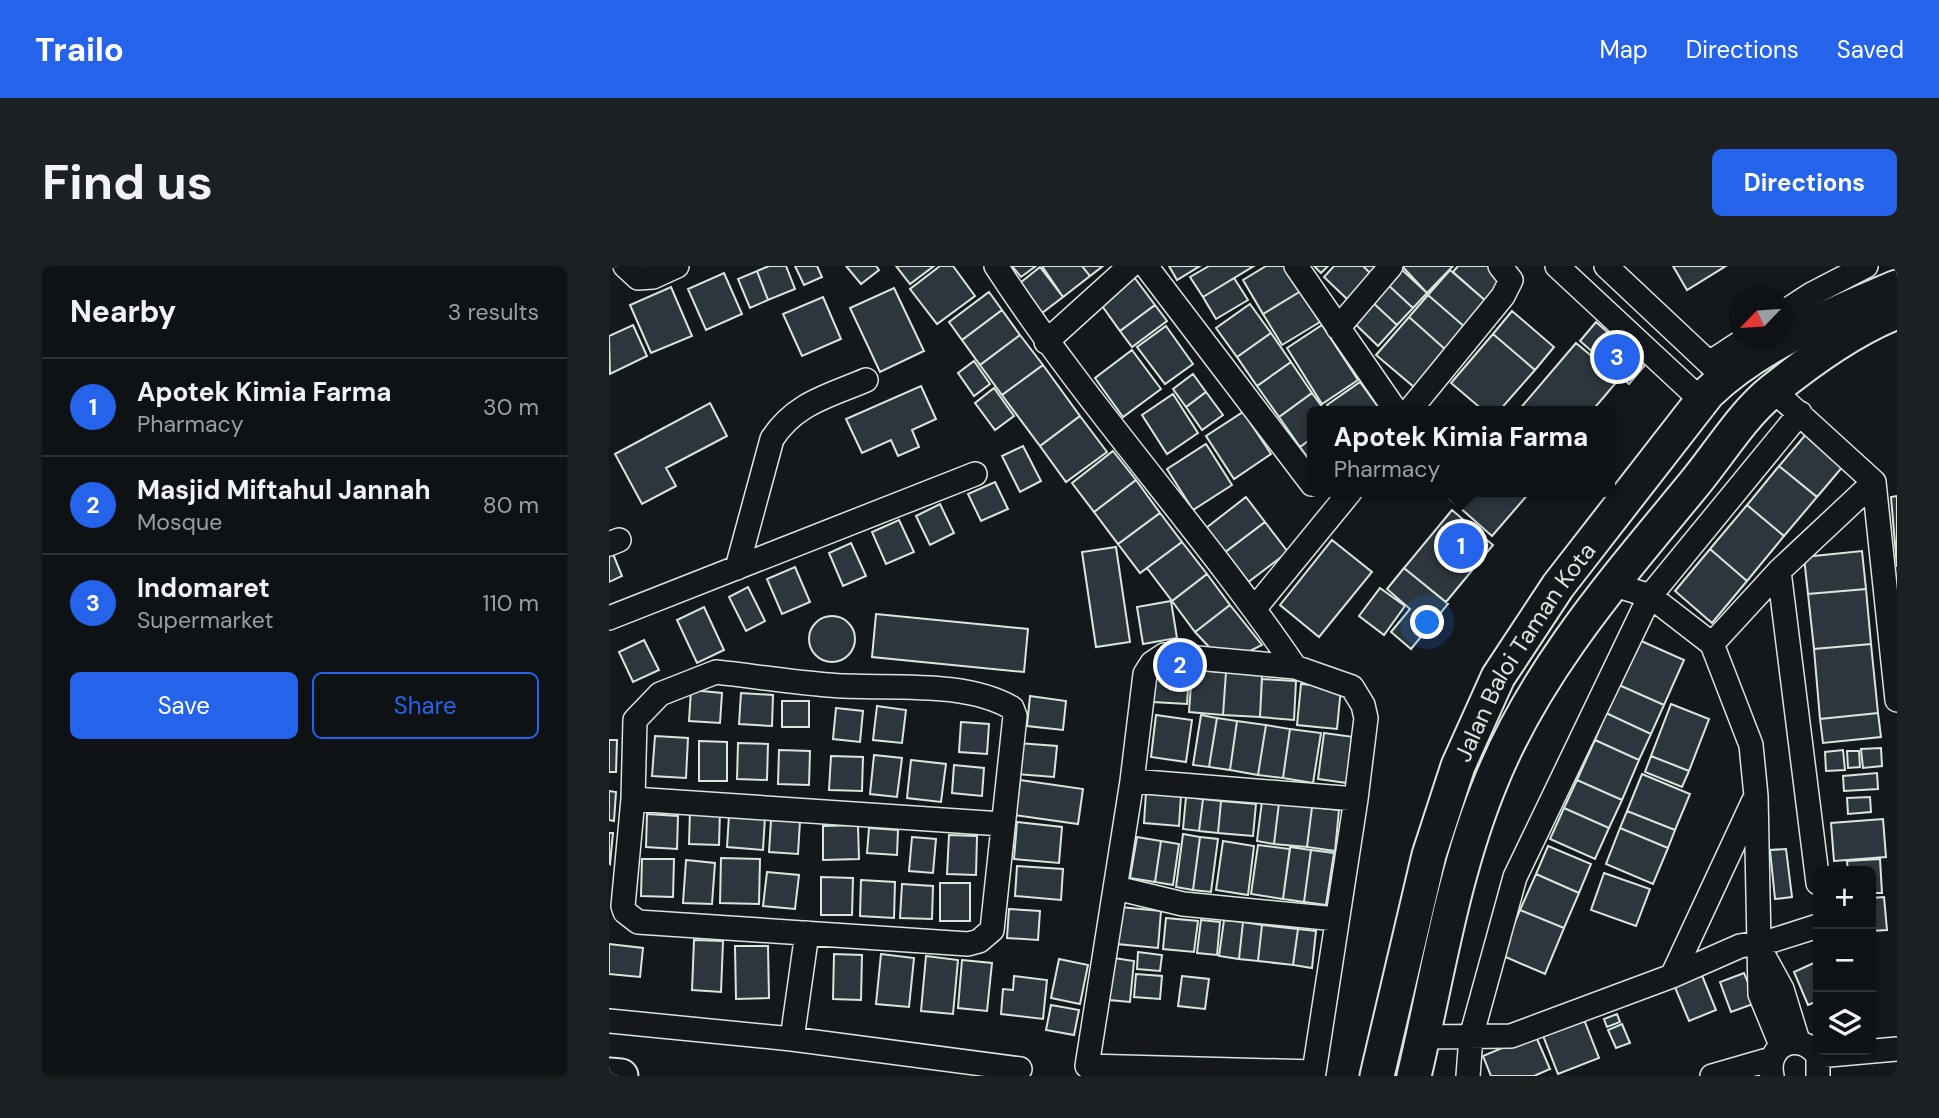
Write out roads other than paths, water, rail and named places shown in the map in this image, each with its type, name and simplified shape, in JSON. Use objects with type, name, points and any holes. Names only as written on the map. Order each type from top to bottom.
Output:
[{"type":"highway","name":"Jalan Baloi Taman Kota","points":[[1377,1076],[1433,842],[1458,766],[1498,677],[1558,586],[1711,380],[1781,342],[1897,287]]},
{"type":"highway","name":"Jalan Baloi Taman Kota","points":[[1415,1076],[1468,851],[1489,785],[1528,702],[1584,619],[1773,390],[1875,321],[1897,312]]},
{"type":"highway","points":[[1433,842],[1468,851]]},
{"type":"highway","points":[[609,1075],[621,1076]]},
{"type":"street","points":[[625,266],[638,278],[653,278],[677,266]]},
{"type":"street","points":[[996,266],[1046,342],[1255,608],[1295,667]]},
{"type":"street","points":[[1046,342],[1130,266]]},
{"type":"street","points":[[1146,266],[1307,477]]},
{"type":"street","points":[[1296,266],[1393,406]]},
{"type":"street","points":[[1338,328],[1391,266]]},
{"type":"street","points":[[1413,406],[1503,296],[1511,280],[1500,266]]},
{"type":"street","points":[[1557,266],[1711,380]]},
{"type":"street","points":[[1792,307],[1866,266]]},
{"type":"street","points":[[1607,267],[1711,380]]},
{"type":"street","points":[[1711,380],[1736,350]]},
{"type":"street","points":[[737,568],[772,439],[784,421],[806,405],[866,380]]},
{"type":"street","points":[[1773,390],[1874,482],[1897,700]]},
{"type":"street","points":[[1468,1076],[1472,1037],[1515,877],[1650,596],[1800,413]]},
{"type":"street","points":[[609,618],[975,474]]},
{"type":"street","points":[[1711,644],[1779,571],[1874,482]]},
{"type":"street","points":[[1322,497],[1335,513]]},
{"type":"street","points":[[1255,608],[1346,497]]},
{"type":"street","points":[[1779,571],[1816,866]]},
{"type":"street","points":[[1612,584],[1650,596],[1711,644],[1751,745],[1756,796],[1757,944],[1782,989],[1781,1055]]},
{"type":"street","points":[[1164,655],[1295,667],[1352,687],[1363,705],[1366,719],[1313,1074],[1087,1066],[1132,781],[1145,674],[1152,663],[1164,655]]},
{"type":"street","points":[[716,672],[829,685],[935,690],[990,697],[1005,704],[1012,708],[1015,716],[1002,824],[992,930],[979,941],[968,944],[638,922],[630,918],[623,906],[633,799],[635,720],[660,694],[716,672]]},
{"type":"street","points":[[1132,781],[1356,799]]},
{"type":"street","points":[[1672,976],[1756,796]]},
{"type":"street","points":[[633,799],[1002,824]]},
{"type":"street","points":[[1116,888],[1183,904],[1336,919]]},
{"type":"street","points":[[1423,1037],[1511,1037],[1672,976],[1740,946],[1757,944],[1813,927]]},
{"type":"street","points":[[792,1039],[807,933]]},
{"type":"street","points":[[609,1021],[792,1039],[1020,1069]]},
{"type":"street","points":[[1712,1076],[1781,1055],[1807,1044],[1818,1066],[1897,1049]]},
{"type":"place","name":"Indomaret","points":[[1617,357]]},
{"type":"place","name":"Apotek Kimia Farma","points":[[1461,546]]},
{"type":"place","name":"Masjid Miftahul Jannah","points":[[1180,665]]}]
